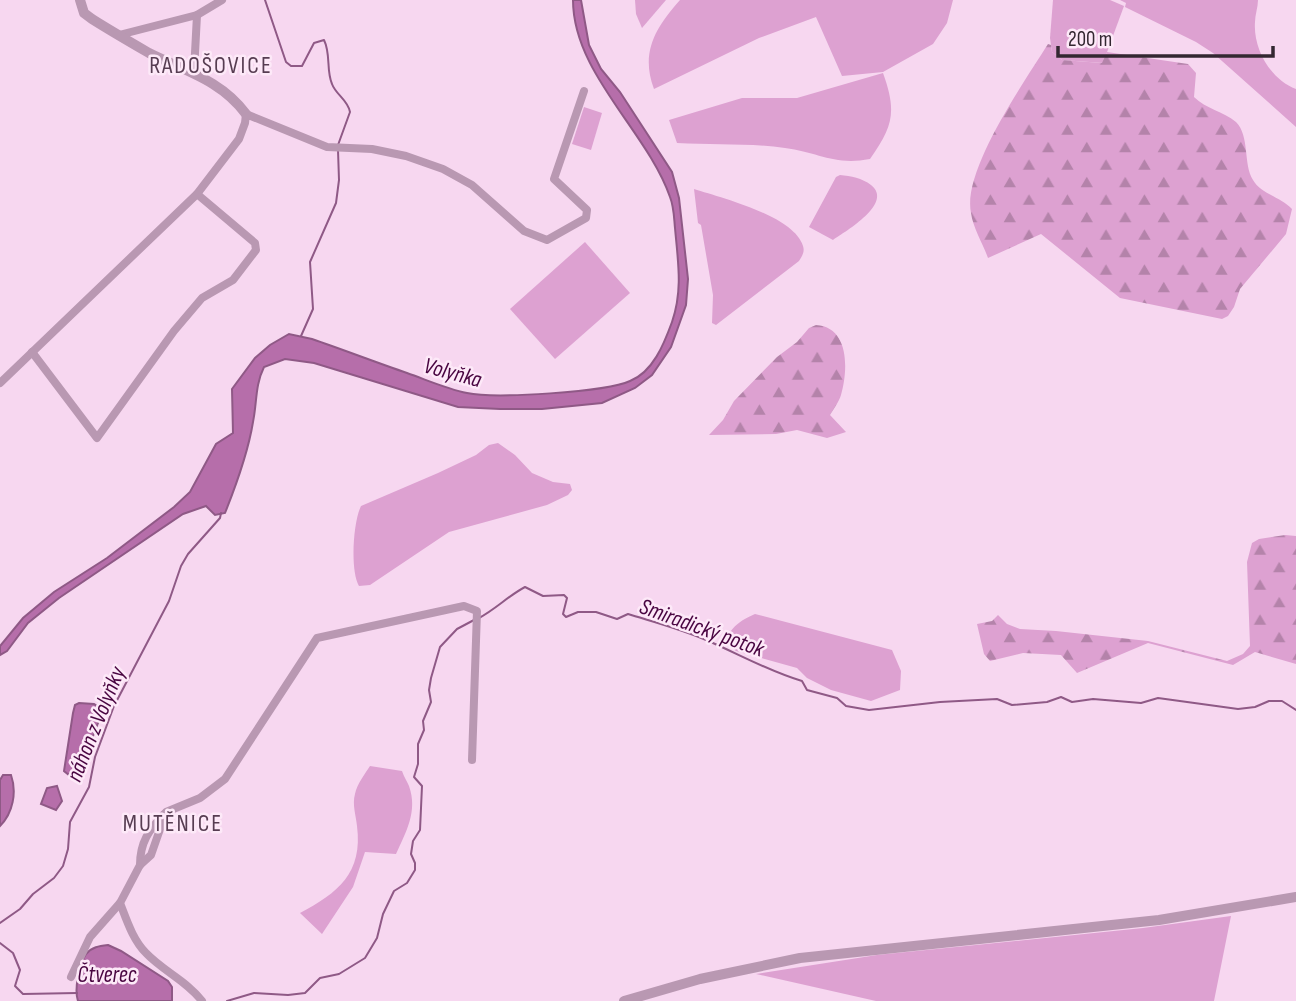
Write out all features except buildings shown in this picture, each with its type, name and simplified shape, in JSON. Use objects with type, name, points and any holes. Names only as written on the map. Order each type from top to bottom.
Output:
[{"type":"street","points":[[80,0],[84,13],[152,54],[194,72],[221,88],[233,97],[246,114],[327,147],[372,149],[406,156],[443,169],[472,184],[524,231],[547,240],[588,215],[587,210],[554,179],[584,91]]},
{"type":"street","points":[[118,35],[197,15],[222,0]]},
{"type":"street","points":[[194,72],[197,15]]},
{"type":"street","points":[[0,383],[197,194],[239,139],[246,114]]},
{"type":"street","points":[[32,352],[97,438],[174,331],[202,298],[233,280],[256,250],[255,243],[197,194]]},
{"type":"street","points":[[71,977],[90,937],[120,903],[140,865],[151,855],[166,812],[200,797],[225,779],[317,638],[464,606],[477,611],[472,760]]},
{"type":"street","points":[[624,1001],[700,979],[800,958],[1159,920],[1296,897]]},
{"type":"street","points":[[120,903],[134,937],[146,953],[193,990],[202,1001]]},
{"type":"green space","points":[[635,0],[666,0],[642,28],[636,14]]},
{"type":"green space","points":[[680,0],[953,0],[947,23],[933,44],[883,72],[842,76],[816,17],[759,38],[654,89],[649,63],[653,41],[664,20]]},
{"type":"green space","points":[[1053,0],[1110,0],[1124,6],[1103,63],[1062,60],[1052,52],[1050,38]]},
{"type":"green space","points":[[1120,0],[1258,0],[1255,22],[1257,43],[1272,71],[1287,85],[1296,89],[1296,127],[1213,53],[1125,7],[1126,3]]},
{"type":"green space","points":[[1048,44],[1051,45],[1052,52],[1062,60],[1102,63],[1107,52],[1188,64],[1196,73],[1194,97],[1231,118],[1240,128],[1253,180],[1261,189],[1292,209],[1286,234],[1240,289],[1228,316],[1222,319],[1120,298],[1041,234],[988,258],[971,213],[971,195],[976,174],[985,150],[1011,102]]},
{"type":"green space","points":[[883,73],[890,98],[890,118],[884,137],[870,159],[836,160],[772,146],[677,143],[669,120],[742,98],[797,98]]},
{"type":"green space","points":[[584,107],[602,113],[591,150],[572,144]]},
{"type":"green space","points":[[840,175],[871,185],[877,192],[877,200],[866,216],[833,240],[809,227],[836,177]]},
{"type":"green space","points":[[694,189],[772,217],[797,235],[804,248],[799,261],[716,325],[712,323],[713,295]]},
{"type":"green space","points":[[585,242],[630,293],[555,359],[510,309]]},
{"type":"green space","points":[[816,325],[835,333],[844,352],[843,385],[839,400],[830,415],[846,432],[827,438],[797,430],[776,434],[709,435],[723,420],[734,401],[777,357],[797,342],[809,328]]},
{"type":"green space","points":[[498,443],[515,455],[532,473],[553,482],[570,484],[572,490],[568,495],[547,505],[449,532],[370,585],[359,586],[354,569],[354,546],[361,506],[438,473],[476,455],[489,445]]},
{"type":"green space","points":[[1296,536],[1296,664],[1255,652],[1233,665],[1148,643],[1077,673],[1061,655],[1023,653],[990,661],[984,654],[977,624],[992,621],[998,615],[1007,624],[1020,629],[1148,641],[1227,661],[1243,654],[1250,646],[1247,562],[1252,543],[1259,539]]},
{"type":"green space","points":[[755,614],[892,650],[901,671],[900,690],[871,701],[831,690],[807,678],[797,668],[736,651],[726,642],[728,636],[737,625]]},
{"type":"green space","points":[[370,766],[402,771],[411,795],[410,821],[396,854],[365,852],[353,887],[322,934],[300,913],[326,898],[345,880],[352,869],[358,842],[354,798],[357,787]]},
{"type":"green space","points":[[1231,916],[1214,1001],[876,1001],[756,974],[877,955],[1143,928]]},
{"type":"water","points":[[573,0],[581,0],[589,45],[601,69],[620,92],[672,172],[679,198],[688,279],[686,305],[671,347],[652,375],[635,388],[602,403],[542,409],[500,409],[458,407],[314,363],[285,359],[264,367],[248,445],[225,513],[215,515],[206,506],[183,514],[59,598],[28,623],[7,651],[0,655],[0,646],[23,618],[54,592],[107,558],[190,492],[216,444],[233,433],[232,389],[255,358],[289,334],[312,339],[452,389],[481,395],[550,393],[598,388],[630,381],[645,371],[661,348],[678,299],[678,264],[672,205],[659,173],[585,52],[576,27]]},
{"type":"water","points":[[94,704],[103,710],[81,776],[78,778],[64,771],[73,713],[75,705]]},
{"type":"water","points":[[3,775],[11,775],[14,795],[11,809],[0,826],[0,780]]},
{"type":"water","points":[[57,786],[62,801],[56,810],[41,804],[47,788]]},
{"type":"water","name":"Čtverec","points":[[108,945],[168,981],[172,987],[172,1001],[78,1001],[77,984],[83,959],[93,948]]},
{"type":"waterway","points":[[265,0],[286,62],[291,66],[302,66],[314,43],[324,40],[332,84],[350,112],[338,145]]},
{"type":"waterway","points":[[301,336],[313,309],[310,262],[336,203],[339,180],[338,150]]},
{"type":"waterway","name":"náhon z Volyňky","points":[[0,923],[20,909],[33,894],[54,878],[63,866],[68,849],[70,822],[89,787],[95,757],[114,706],[169,601],[181,566],[188,554],[220,518],[221,513]]},
{"type":"waterway","name":"Smiradický potok","points":[[479,618],[525,587],[543,596],[564,595],[567,598],[563,614],[566,617],[578,612],[596,612],[617,619],[628,614],[658,623],[697,636],[802,681],[807,690],[837,698],[846,706],[869,710],[997,699],[1012,705],[1047,702],[1061,697],[1072,702],[1093,699],[1141,703],[1158,698],[1238,709],[1255,707],[1269,701],[1282,701],[1296,710]]},
{"type":"waterway","name":"Smiradický potok","points":[[227,1001],[254,993],[305,993],[320,978],[339,974],[365,958],[377,938],[383,914],[394,891],[407,883],[415,870],[411,854],[413,841],[420,830],[422,786],[414,777],[418,764],[418,744],[424,730],[423,721],[431,702],[431,678],[440,647],[457,629],[474,620]]},
{"type":"waterway","name":"Smiradický potok","points":[[0,943],[13,953],[20,970],[15,986],[23,994],[77,993]]},
{"type":"district","name":"RADOŠOVICE","points":[[211,65]]},
{"type":"district","name":"MUTĚNICE","points":[[173,823]]},
{"type":"water label","name":"Volyňka","points":[[453,372]]}]
